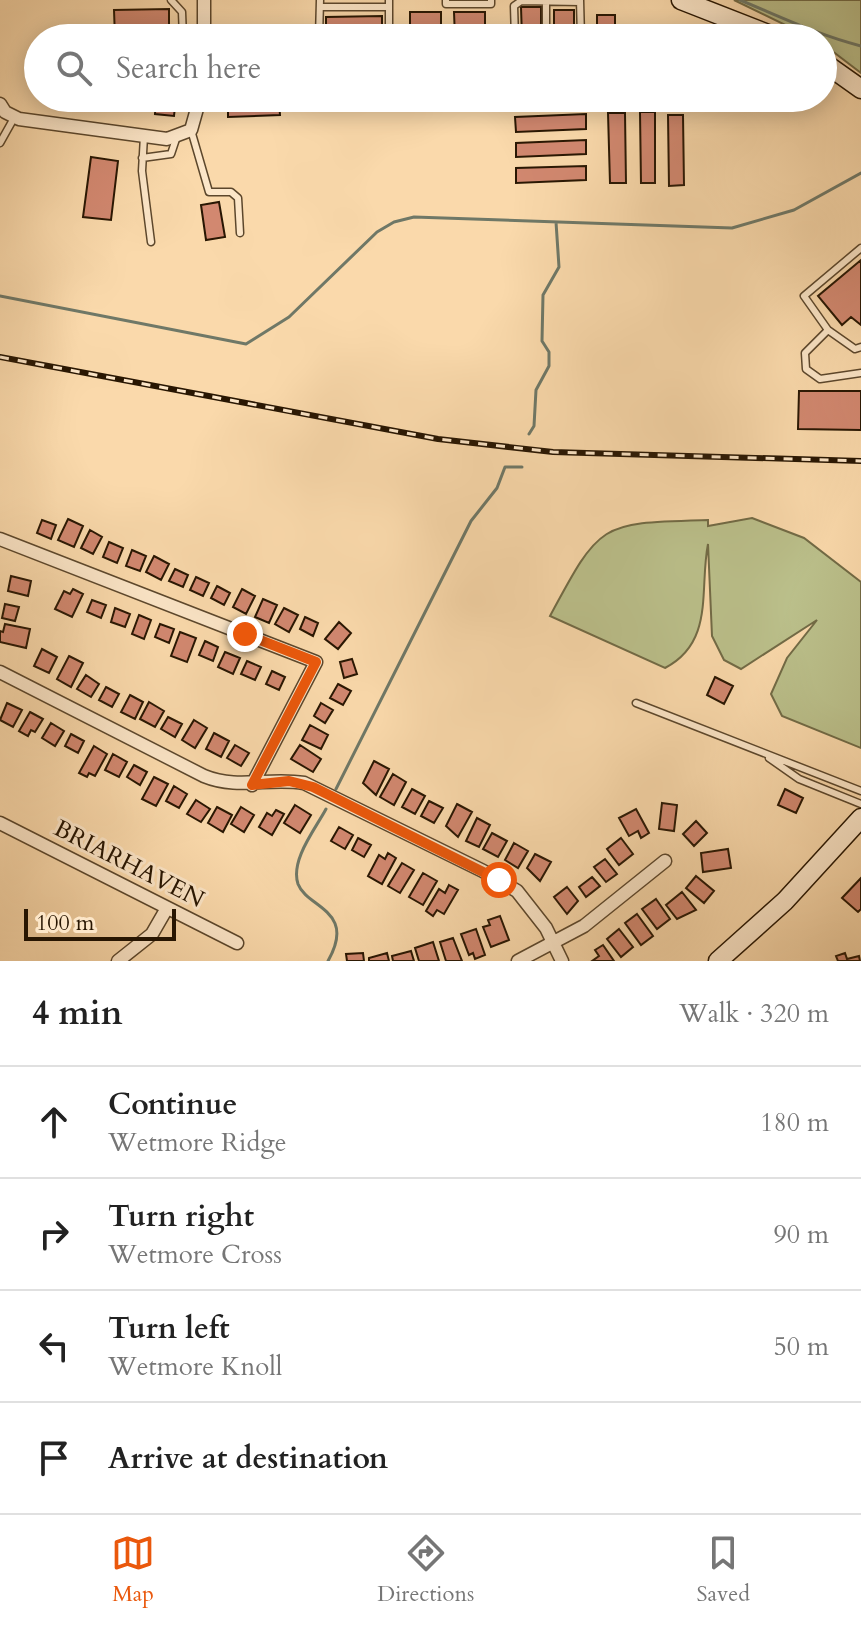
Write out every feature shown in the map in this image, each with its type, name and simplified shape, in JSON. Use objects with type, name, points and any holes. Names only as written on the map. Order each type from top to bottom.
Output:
[{"type":"main road","points":[[681,0],[742,24]]},
{"type":"main road","points":[[837,72],[861,89]]},
{"type":"main road","points":[[718,961],[785,901],[861,818]]},
{"type":"street","points":[[204,0],[204,24]]},
{"type":"street","points":[[0,104],[14,118],[176,139],[191,130],[198,112]]},
{"type":"street","points":[[0,539],[316,662],[252,785]]},
{"type":"street","points":[[0,672],[204,776],[252,785],[289,781],[313,787],[483,871],[517,891],[554,944],[562,961]]},
{"type":"street","name":"BRIARHAVEN","points":[[0,823],[237,943]]},
{"type":"street","points":[[518,961],[584,926],[665,861]]},
{"type":"street","points":[[118,961],[152,934],[167,908]]},
{"type":"lane","points":[[171,0],[182,12],[182,24]]},
{"type":"lane","points":[[446,0],[446,4],[491,4],[491,0]]},
{"type":"lane","points":[[515,24],[514,6],[521,1],[580,1],[581,24]]},
{"type":"lane","points":[[546,1],[546,24]]},
{"type":"lane","points":[[319,24],[320,3],[389,3],[389,24]]},
{"type":"lane","points":[[0,143],[14,118]]},
{"type":"lane","points":[[191,130],[209,192],[231,192],[238,198],[240,233]]},
{"type":"lane","points":[[144,136],[142,158],[151,242]]},
{"type":"lane","points":[[142,158],[171,154],[176,139]]},
{"type":"lane","points":[[861,248],[804,296],[828,330],[855,349],[861,347]]},
{"type":"lane","points":[[828,330],[805,353],[806,369],[820,379],[861,373]]},
{"type":"lane","points":[[636,703],[861,791]]},
{"type":"lane","points":[[766,756],[799,779],[861,804]]},
{"type":"green space","points":[[734,0],[861,0],[861,73],[837,55],[837,24],[783,24]]},
{"type":"green space","points":[[752,518],[804,538],[861,582],[861,748],[782,716],[771,694],[787,658],[817,620],[741,669],[724,660],[712,636],[708,544],[698,629],[692,644],[681,657],[665,668],[550,616],[581,561],[608,534],[645,523],[708,520],[708,526]]},
{"type":"building","points":[[521,7],[541,7],[541,24],[522,24]]},
{"type":"building","points":[[169,9],[169,24],[114,24],[114,10]]},
{"type":"building","points":[[554,10],[574,10],[574,24],[554,24]]},
{"type":"building","points":[[410,12],[441,12],[441,24],[410,24]]},
{"type":"building","points":[[454,12],[485,12],[485,24],[454,24]]},
{"type":"building","points":[[597,15],[615,15],[615,24],[597,24]]},
{"type":"building","points":[[382,16],[382,24],[326,24],[326,17]]},
{"type":"building","points":[[155,112],[174,112],[174,116]]},
{"type":"building","points":[[228,112],[280,112],[280,115],[228,117]]},
{"type":"building","points":[[640,112],[655,112],[655,183],[641,183]]},
{"type":"building","points":[[608,113],[625,113],[626,183],[610,183]]},
{"type":"building","points":[[586,114],[586,129],[516,132],[515,117]]},
{"type":"building","points":[[668,115],[683,115],[684,185],[669,186]]},
{"type":"building","points":[[586,140],[586,154],[516,157],[516,143]]},
{"type":"building","points":[[91,157],[118,161],[111,220],[83,217]]},
{"type":"building","points":[[586,166],[586,180],[516,183],[516,168]]},
{"type":"building","points":[[219,202],[225,237],[206,240],[201,205]]},
{"type":"building","points":[[861,260],[861,325],[851,317],[842,325],[818,296]]},
{"type":"building","points":[[799,391],[861,391],[861,430],[798,429]]},
{"type":"building","points":[[68,519],[83,526],[74,547],[58,540]]},
{"type":"building","points":[[42,520],[56,525],[51,539],[37,533]]},
{"type":"building","points":[[90,530],[102,537],[93,554],[81,548]]},
{"type":"building","points":[[109,542],[123,548],[117,563],[103,557]]},
{"type":"building","points":[[132,550],[146,556],[140,571],[126,566]]},
{"type":"building","points":[[154,556],[169,564],[161,580],[146,572]]},
{"type":"building","points":[[175,569],[188,575],[183,587],[169,581]]},
{"type":"building","points":[[11,576],[31,581],[28,596],[8,591]]},
{"type":"building","points":[[196,577],[209,583],[203,596],[190,590]]},
{"type":"building","points":[[217,586],[230,593],[224,605],[211,598]]},
{"type":"building","points":[[73,589],[83,594],[72,617],[55,609],[64,591],[70,594]]},
{"type":"building","points":[[242,589],[255,596],[246,614],[233,607]]},
{"type":"building","points":[[263,599],[277,605],[269,623],[255,617]]},
{"type":"building","points":[[92,600],[106,605],[101,618],[87,612]]},
{"type":"building","points":[[5,604],[19,607],[15,621],[2,618]]},
{"type":"building","points":[[115,608],[130,614],[125,627],[111,622]]},
{"type":"building","points":[[284,608],[298,615],[289,632],[275,624]]},
{"type":"building","points":[[139,615],[151,620],[144,639],[132,634]]},
{"type":"building","points":[[305,617],[318,623],[313,636],[300,629]]},
{"type":"building","points":[[339,622],[351,633],[338,649],[325,639]]},
{"type":"building","points":[[5,624],[30,629],[26,648],[0,642],[0,631],[3,632]]},
{"type":"building","points":[[160,624],[174,629],[169,643],[155,637]]},
{"type":"building","points":[[180,632],[196,638],[187,662],[171,656]]},
{"type":"building","points":[[205,641],[218,647],[213,661],[199,655]]},
{"type":"building","points":[[42,649],[57,657],[49,673],[34,666]]},
{"type":"building","points":[[225,652],[240,658],[233,674],[218,667]]},
{"type":"building","points":[[69,656],[83,663],[71,687],[57,679]]},
{"type":"building","points":[[352,659],[357,674],[344,678],[340,662]]},
{"type":"building","points":[[247,661],[261,667],[255,680],[241,674]]},
{"type":"building","points":[[272,671],[285,677],[279,690],[266,684]]},
{"type":"building","points":[[86,675],[99,684],[91,697],[77,689]]},
{"type":"building","points":[[715,677],[733,686],[724,704],[707,695]]},
{"type":"building","points":[[338,684],[351,691],[343,705],[330,698]]},
{"type":"building","points":[[106,687],[119,694],[112,707],[99,700]]},
{"type":"building","points":[[130,695],[143,702],[135,719],[121,712]]},
{"type":"building","points":[[149,702],[164,711],[155,727],[140,719]]},
{"type":"building","points":[[7,703],[22,710],[13,727],[0,720]]},
{"type":"building","points":[[321,703],[333,710],[325,723],[314,716]]},
{"type":"building","points":[[30,712],[43,719],[35,732],[31,730],[28,736],[19,731]]},
{"type":"building","points":[[168,717],[182,724],[175,737],[161,729]]},
{"type":"building","points":[[194,720],[207,728],[195,748],[182,740]]},
{"type":"building","points":[[51,723],[64,731],[55,746],[42,738]]},
{"type":"building","points":[[310,725],[328,735],[321,749],[302,740]]},
{"type":"building","points":[[214,733],[229,741],[221,757],[206,749]]},
{"type":"building","points":[[71,734],[84,741],[78,753],[65,746]]},
{"type":"building","points":[[235,745],[249,753],[241,766],[227,758]]},
{"type":"building","points":[[300,745],[321,759],[313,772],[291,759]]},
{"type":"building","points":[[94,746],[107,754],[95,776],[89,773],[87,777],[79,773]]},
{"type":"building","points":[[113,754],[127,762],[119,777],[105,770]]},
{"type":"building","points":[[374,761],[389,769],[376,795],[363,783]]},
{"type":"building","points":[[134,765],[147,772],[140,785],[127,777]]},
{"type":"building","points":[[393,774],[406,782],[394,805],[380,797]]},
{"type":"building","points":[[154,777],[168,784],[156,806],[142,799]]},
{"type":"building","points":[[174,786],[187,794],[179,808],[166,801]]},
{"type":"building","points":[[412,789],[425,796],[415,814],[402,807]]},
{"type":"building","points":[[785,789],[803,798],[796,813],[778,805]]},
{"type":"building","points":[[196,800],[210,809],[201,822],[187,814]]},
{"type":"building","points":[[429,801],[443,808],[434,823],[421,816]]},
{"type":"building","points":[[662,803],[677,805],[674,831],[659,829]]},
{"type":"building","points":[[457,804],[472,812],[458,837],[446,826]]},
{"type":"building","points":[[295,805],[311,815],[300,833],[284,823]]},
{"type":"building","points":[[217,807],[232,815],[223,832],[208,823]]},
{"type":"building","points":[[241,807],[254,815],[244,832],[231,824]]},
{"type":"building","points":[[636,809],[649,833],[641,838],[638,831],[629,836],[619,818]]},
{"type":"building","points":[[276,810],[284,814],[272,835],[259,827],[267,813],[272,816]]},
{"type":"building","points":[[477,818],[490,825],[479,847],[466,841]]},
{"type":"building","points":[[696,821],[707,833],[694,846],[683,834]]},
{"type":"building","points":[[339,827],[353,835],[345,849],[331,841]]},
{"type":"building","points":[[492,833],[507,841],[498,857],[483,849]]},
{"type":"building","points":[[358,838],[371,845],[364,857],[352,850]]},
{"type":"building","points":[[621,838],[633,854],[619,865],[607,849]]},
{"type":"building","points":[[514,843],[528,851],[518,868],[505,860]]},
{"type":"building","points":[[728,849],[731,868],[703,872],[701,853]]},
{"type":"building","points":[[388,853],[396,858],[382,884],[368,876],[379,855],[385,859]]},
{"type":"building","points":[[535,854],[551,862],[540,881],[527,868]]},
{"type":"building","points":[[605,859],[617,874],[606,882],[594,867]]},
{"type":"building","points":[[402,863],[414,870],[400,893],[388,886]]},
{"type":"building","points":[[423,873],[437,881],[423,905],[409,897]]},
{"type":"building","points":[[696,876],[714,891],[704,903],[686,888]]},
{"type":"building","points":[[592,877],[600,886],[586,897],[579,887]]},
{"type":"building","points":[[861,878],[861,909],[858,912],[842,898]]},
{"type":"building","points":[[449,885],[458,890],[444,914],[437,910],[433,916],[426,911],[439,889],[445,893]]},
{"type":"building","points":[[567,887],[578,901],[567,914],[554,897]]},
{"type":"building","points":[[682,892],[696,910],[677,919],[666,905]]},
{"type":"building","points":[[656,899],[670,919],[657,929],[642,909]]},
{"type":"building","points":[[637,914],[653,936],[641,945],[625,923]]},
{"type":"building","points":[[500,916],[509,940],[491,947],[483,927],[490,925],[488,920]]},
{"type":"building","points":[[476,929],[485,955],[475,959],[473,953],[469,955],[461,934]]},
{"type":"building","points":[[619,929],[633,947],[621,957],[607,939]]},
{"type":"building","points":[[453,938],[462,961],[446,961],[440,942]]},
{"type":"building","points":[[433,942],[439,961],[419,961],[415,948]]},
{"type":"building","points":[[603,945],[614,961],[592,961],[599,956],[595,950]]},
{"type":"building","points":[[411,951],[414,961],[393,961],[392,956]]},
{"type":"building","points":[[363,953],[364,961],[347,961],[346,954]]},
{"type":"building","points":[[387,953],[389,961],[369,961],[369,958]]},
{"type":"building","points":[[845,953],[847,959],[859,956],[860,961],[838,961],[836,956]]},
{"type":"waterway","points":[[740,0],[798,24]]},
{"type":"waterway","points":[[837,39],[861,46]]},
{"type":"waterway","points":[[0,296],[246,344],[289,317],[377,232],[394,222],[414,217],[732,228],[794,210],[861,173]]},
{"type":"waterway","points":[[529,434],[534,426],[536,390],[549,366],[549,352],[542,341],[543,295],[559,267],[556,222]]},
{"type":"waterway","points":[[336,789],[471,521],[497,488],[505,467],[522,467]]},
{"type":"waterway","points":[[326,809],[301,855],[296,875],[303,892],[334,921],[337,931],[328,961]]},
{"type":"railway","points":[[0,357],[438,439],[553,452],[861,461]]},
{"type":"route","points":[[245,634],[316,662],[252,785],[275,781],[304,783],[499,880]]}]
